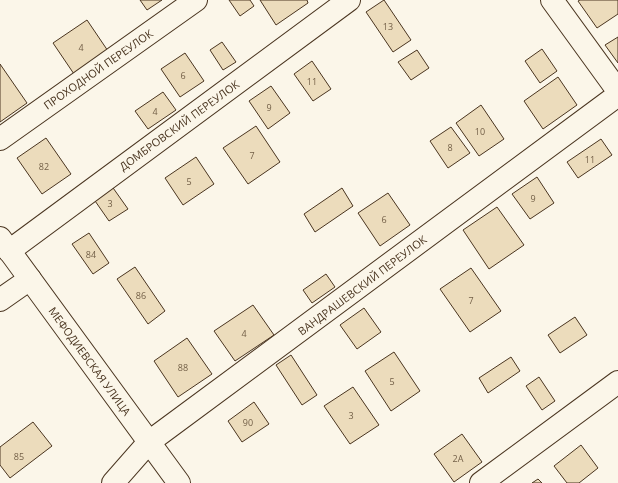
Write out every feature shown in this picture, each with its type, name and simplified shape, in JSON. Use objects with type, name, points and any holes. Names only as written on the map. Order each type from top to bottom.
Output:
[{"type":"street","name":"ПРОХОДНОЙ ПЕРЕУЛОК","points":[[0,139],[196,0]]},
{"type":"street","name":"ДОМБРОВСКИЙ ПЕРЕУЛОК","points":[[4,244],[349,0]]},
{"type":"street","points":[[552,0],[618,91]]},
{"type":"street","name":"ВАНДРАШЕВСКИЙ ПЕРЕУЛОК","points":[[113,483],[149,442],[618,95]]},
{"type":"street","name":"МЕФОДИЕВСКАЯ УЛИЦА","points":[[4,244],[179,483]]},
{"type":"street","points":[[0,300],[30,279]]},
{"type":"street","points":[[481,483],[618,382]]},
{"type":"building","points":[[140,0],[162,0],[147,10]]},
{"type":"building","points":[[229,0],[250,0],[254,6],[240,16]]},
{"type":"building","points":[[260,0],[307,0],[308,3],[276,25]]},
{"type":"building","points":[[384,0],[411,40],[393,52],[366,12]]},
{"type":"building","points":[[618,0],[618,14],[597,28],[578,1]]},
{"type":"building","points":[[87,20],[108,51],[74,74],[53,43]]},
{"type":"building","points":[[618,37],[618,63],[605,45]]},
{"type":"building","points":[[222,42],[236,62],[223,70],[210,50]]},
{"type":"building","points":[[542,49],[557,71],[540,83],[525,61]]},
{"type":"building","points":[[417,50],[429,68],[411,80],[398,62]]},
{"type":"building","points":[[185,53],[204,81],[180,97],[161,69]]},
{"type":"building","points":[[312,61],[331,89],[313,101],[294,74]]},
{"type":"building","points":[[0,64],[27,103],[0,122]]},
{"type":"building","points":[[558,77],[577,105],[543,129],[524,101]]},
{"type":"building","points":[[271,86],[290,113],[268,129],[249,101]]},
{"type":"building","points":[[163,92],[176,110],[148,129],[135,111]]},
{"type":"building","points":[[481,105],[504,139],[479,156],[456,123]]},
{"type":"building","points":[[256,126],[280,162],[248,184],[223,148]]},
{"type":"building","points":[[451,127],[470,153],[448,168],[430,141]]},
{"type":"building","points":[[46,138],[71,174],[42,194],[17,158]]},
{"type":"building","points":[[601,139],[612,155],[578,178],[567,162]]},
{"type":"building","points":[[196,157],[214,184],[183,205],[165,178]]},
{"type":"building","points":[[537,177],[554,203],[530,219],[512,194]]},
{"type":"building","points":[[111,185],[128,209],[109,221],[93,198]]},
{"type":"building","points":[[342,188],[353,206],[315,232],[304,214]]},
{"type":"building","points":[[388,193],[410,225],[380,246],[358,213]]},
{"type":"building","points":[[497,207],[524,245],[489,269],[463,230]]},
{"type":"building","points":[[89,233],[109,263],[93,274],[72,244]]},
{"type":"building","points":[[135,267],[165,311],[148,324],[117,279]]},
{"type":"building","points":[[471,268],[501,311],[470,332],[440,289]]},
{"type":"building","points":[[326,274],[335,287],[312,303],[303,290]]},
{"type":"building","points":[[253,305],[274,335],[235,361],[214,331]]},
{"type":"building","points":[[364,308],[381,332],[357,349],[340,325]]},
{"type":"building","points":[[575,317],[587,335],[560,353],[548,335]]},
{"type":"building","points":[[187,338],[212,374],[178,397],[154,361]]},
{"type":"building","points":[[394,352],[420,391],[391,411],[365,371]]},
{"type":"building","points":[[291,355],[317,395],[302,405],[276,365]]},
{"type":"building","points":[[511,357],[520,371],[488,393],[479,378]]},
{"type":"building","points":[[539,377],[555,401],[542,410],[526,386]]},
{"type":"building","points":[[353,387],[379,425],[350,444],[324,406]]},
{"type":"building","points":[[254,402],[269,424],[242,442],[228,421]]},
{"type":"building","points":[[33,422],[52,446],[10,478],[0,465],[0,447]]},
{"type":"building","points":[[462,434],[482,462],[454,482],[434,454]]},
{"type":"building","points":[[581,445],[598,468],[579,483],[567,483],[554,466]]},
{"type":"building","points":[[538,479],[542,483],[532,483]]}]
